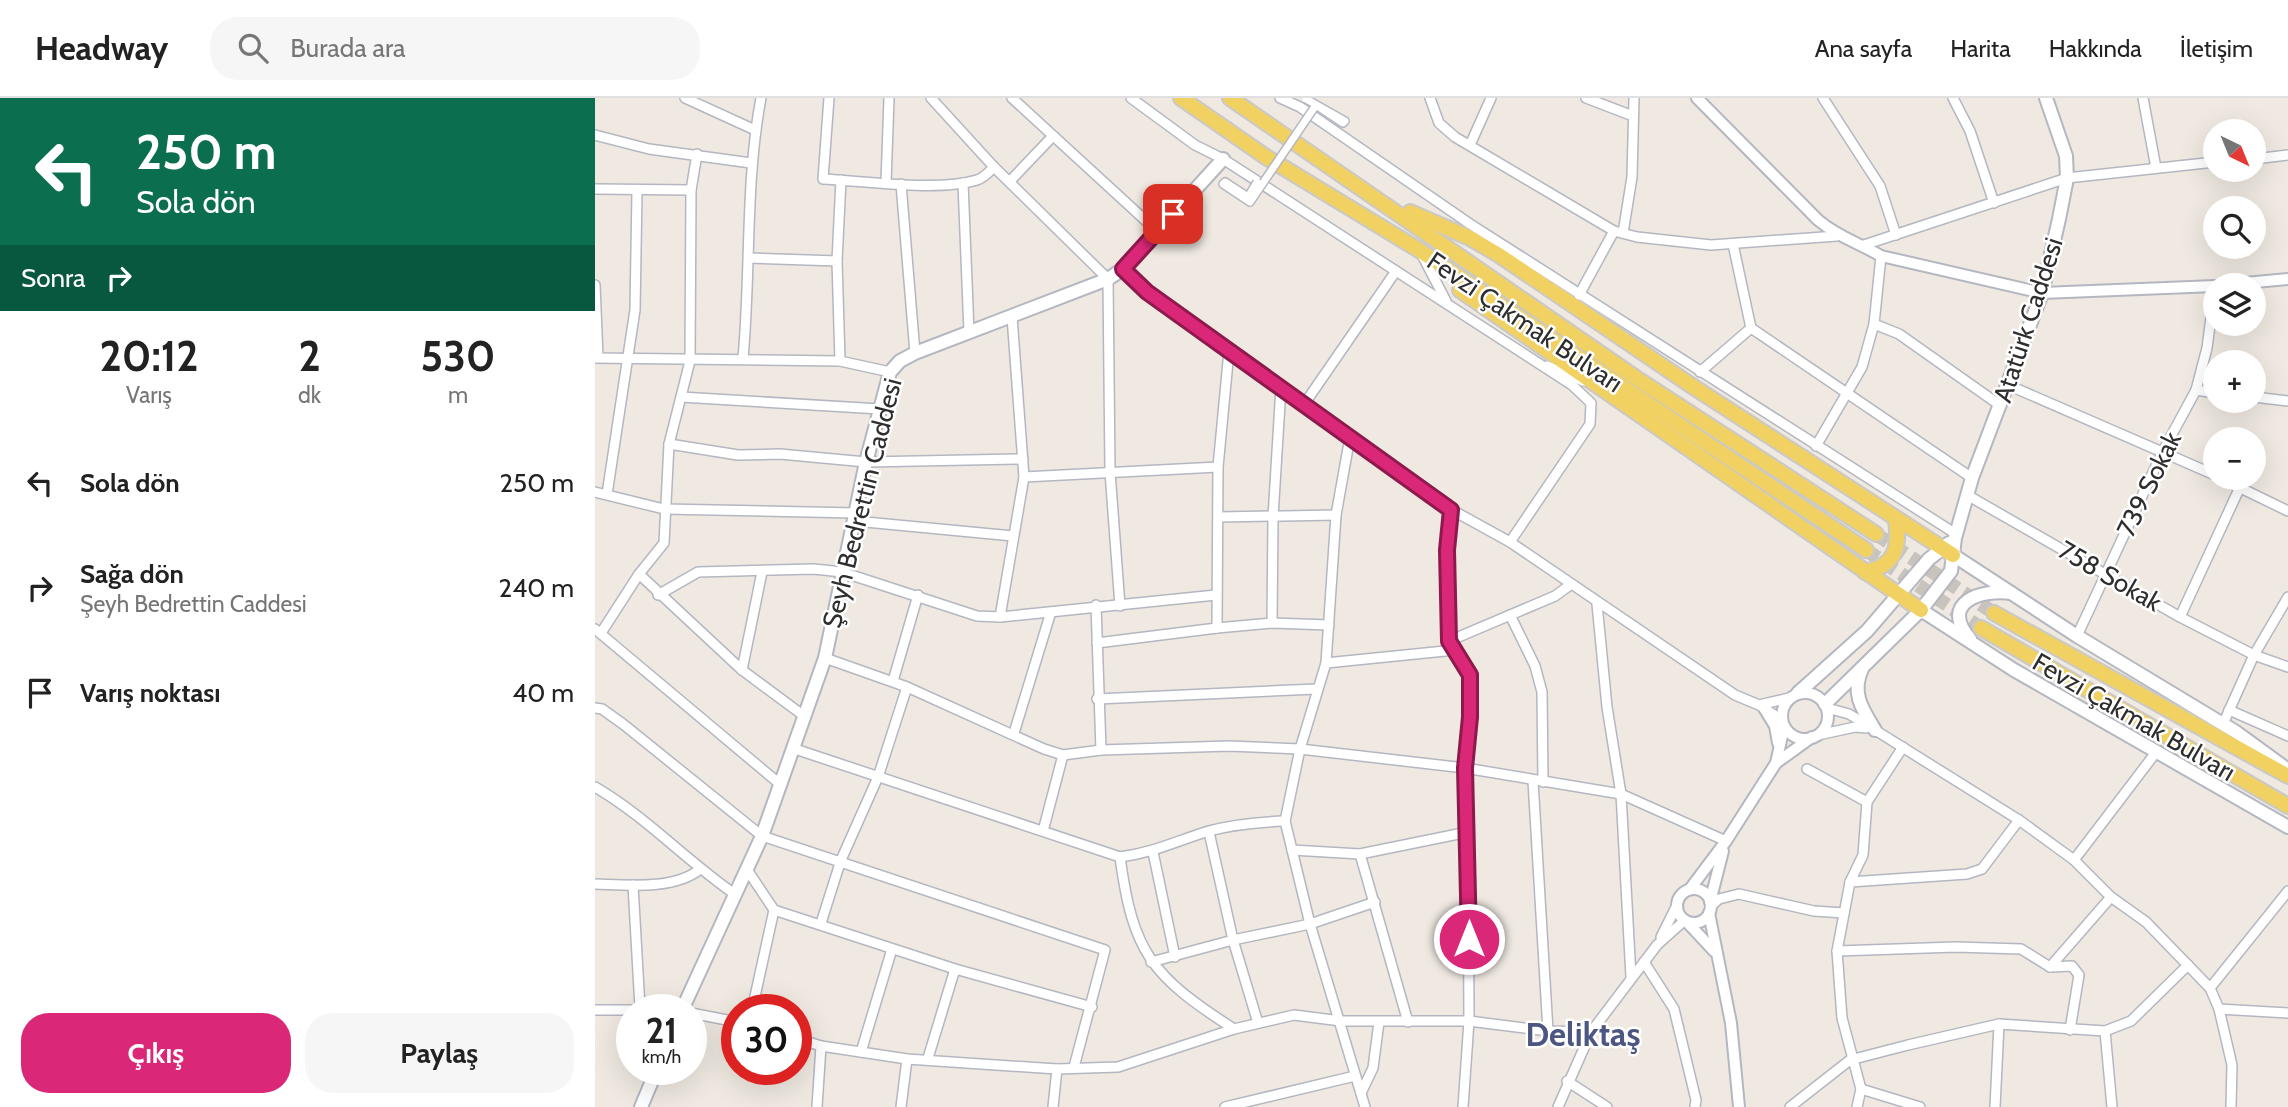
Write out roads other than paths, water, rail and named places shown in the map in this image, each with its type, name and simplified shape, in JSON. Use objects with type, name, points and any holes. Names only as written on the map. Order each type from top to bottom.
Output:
[{"type":"main road","name":"Fevzi Çakmak Bulvarı","points":[[1181,98],[1266,157],[1419,250],[1866,550]]},
{"type":"main road","name":"Fevzi Çakmak Bulvarı","points":[[1230,98],[1636,378],[1876,534]]},
{"type":"main road","name":"Atatürk Caddesi","points":[[1826,706],[1864,664],[1921,610],[1951,570],[1947,552],[2042,293],[2067,178],[2066,156],[2046,98]]},
{"type":"main road","name":"Şeyh Bedrettin Caddesi","points":[[690,994],[748,871],[795,749],[825,658],[866,462],[890,372],[899,361],[915,353],[1108,279],[1123,269],[1223,159]]},
{"type":"main road","points":[[1381,200],[1470,238],[1499,255],[1896,520],[2077,636],[2236,732],[2288,760]]},
{"type":"main road","points":[[1419,250],[1448,281],[1921,610],[1976,646],[2157,751],[2286,818]]},
{"type":"main road","points":[[1865,572],[1882,567],[1893,557],[1898,541],[1896,520]]},
{"type":"main road","points":[[1793,696],[1830,666],[1901,595],[1929,559],[1947,552]]},
{"type":"main road","points":[[1976,646],[1960,623],[1964,605],[1981,592],[2012,593]]},
{"type":"main road","name":"Fevzi Çakmak Bulvarı","points":[[1994,613],[2243,754],[2288,776]]},
{"type":"main road","name":"Fevzi Çakmak Bulvarı","points":[[1981,628],[2251,784],[2286,818]]},
{"type":"main road","points":[[1864,664],[1857,683],[1857,697],[1875,730]]},
{"type":"main road","points":[[2236,732],[2288,770]]},
{"type":"main road","points":[[2243,754],[2288,784]]},
{"type":"main road","points":[[641,1107],[650,1085]]},
{"type":"street","points":[[685,98],[755,130]]},
{"type":"street","points":[[743,358],[751,163],[761,98]]},
{"type":"street","points":[[829,98],[823,179],[901,184],[963,183],[981,180],[994,167]]},
{"type":"street","points":[[886,183],[889,98]]},
{"type":"street","points":[[931,98],[994,167],[1011,180],[1108,279],[1110,472],[1120,606]]},
{"type":"street","points":[[1012,98],[1157,231]]},
{"type":"street","points":[[1131,98],[1195,145],[1223,159],[1572,385],[1591,403],[1590,424],[1510,542]]},
{"type":"street","points":[[1257,182],[1248,197],[1225,182],[1223,184],[1250,202],[1316,105],[1343,123],[1345,121],[1304,101],[1280,98]]},
{"type":"street","points":[[1430,98],[1439,123],[1470,145],[1619,232],[1699,244],[1837,236],[1864,245],[1881,256],[2042,293],[2203,286]]},
{"type":"street","points":[[1470,145],[1491,98]]},
{"type":"street","points":[[1586,98],[1633,116]]},
{"type":"street","points":[[1579,295],[1619,232],[1632,177],[1635,98]]},
{"type":"street","points":[[1697,98],[1837,236]]},
{"type":"street","points":[[1823,98],[1880,186],[1896,234]]},
{"type":"street","points":[[1953,98],[1969,131],[1994,203]]},
{"type":"street","points":[[2143,98],[2156,168]]},
{"type":"street","points":[[1304,101],[1579,295],[1955,536]]},
{"type":"street","points":[[595,135],[649,149],[751,163]]},
{"type":"street","points":[[1011,180],[1052,137]]},
{"type":"street","points":[[697,154],[691,190],[690,360],[669,444],[664,543],[598,631],[781,785]]},
{"type":"street","points":[[2266,158],[2288,155]]},
{"type":"street","points":[[1864,245],[2067,178],[2203,163]]},
{"type":"street","points":[[840,361],[837,261],[841,180]]},
{"type":"street","points":[[963,183],[969,332]]},
{"type":"street","points":[[901,184],[915,353]]},
{"type":"street","points":[[595,190],[691,190]]},
{"type":"street","points":[[607,495],[635,310],[637,192]]},
{"type":"street","points":[[1733,244],[1751,328],[1972,478]]},
{"type":"street","points":[[1419,250],[1448,306]]},
{"type":"street","points":[[1816,446],[1862,367],[1874,324],[1881,256]]},
{"type":"street","points":[[749,258],[837,261]]},
{"type":"street","points":[[1123,269],[1147,292],[1305,402],[1451,510],[1510,542],[1597,604],[1735,695],[1761,706],[1783,723],[1795,737],[1815,736],[1855,727],[1875,730]]},
{"type":"street","points":[[1305,402],[1396,271]]},
{"type":"street","points":[[2266,281],[2288,279]]},
{"type":"street","points":[[595,285],[596,358],[840,361],[890,372]]},
{"type":"street","points":[[1000,617],[1024,477],[1012,317]]},
{"type":"street","points":[[1874,324],[1899,334],[2001,406]]},
{"type":"street","points":[[1700,372],[1751,328]]},
{"type":"street","name":"739 Sokak","points":[[2077,636],[2163,451],[2196,390],[2209,336]]},
{"type":"street","points":[[1217,628],[1218,467],[1229,351]]},
{"type":"street","points":[[1527,357],[1582,381],[1596,383]]},
{"type":"street","points":[[2008,385],[2203,469]]},
{"type":"street","points":[[1272,623],[1273,517],[1281,387]]},
{"type":"street","points":[[2196,390],[2203,391]]},
{"type":"street","points":[[681,397],[880,409]]},
{"type":"street","points":[[2266,398],[2288,401]]},
{"type":"street","points":[[1350,437],[1336,515],[1326,663],[1300,749],[1285,821],[1310,924],[1365,1107]]},
{"type":"street","points":[[669,444],[738,455],[780,454],[866,462],[1023,459]]},
{"type":"street","points":[[1024,477],[1218,467]]},
{"type":"street","points":[[2180,617],[2239,490]]},
{"type":"street","points":[[2246,490],[2288,511]]},
{"type":"street","points":[[595,492],[664,509],[855,517],[1013,536]]},
{"type":"street","name":"758 Sokak","points":[[1967,495],[2180,617],[2254,655],[2288,667]]},
{"type":"street","points":[[1451,510],[1447,550],[1449,641],[1470,675],[1470,717],[1465,768],[1469,1021],[1463,1107]]},
{"type":"street","points":[[1219,517],[1336,515]]},
{"type":"street","points":[[658,595],[698,572],[814,569],[842,572],[977,615],[1000,617],[1050,615],[1096,605],[1120,606],[1216,595]]},
{"type":"street","points":[[742,670],[762,572]]},
{"type":"street","points":[[639,574],[658,595],[742,670],[804,716]]},
{"type":"street","points":[[1449,641],[1555,596],[1570,584]]},
{"type":"street","points":[[893,681],[918,595]]},
{"type":"street","points":[[2223,724],[2254,655],[2288,597]]},
{"type":"street","points":[[1597,604],[1607,707],[1621,794],[1631,977]]},
{"type":"street","points":[[1096,605],[1097,699],[1101,750]]},
{"type":"street","points":[[1014,733],[1050,615]]},
{"type":"street","points":[[1510,615],[1535,666],[1542,692],[1538,781],[1548,1031]]},
{"type":"street","points":[[1097,643],[1272,623],[1329,625]]},
{"type":"street","points":[[1326,663],[1455,650]]},
{"type":"street","points":[[825,658],[893,681],[1063,755],[1101,750],[1229,746],[1300,749],[1465,768],[1621,794],[1726,842]]},
{"type":"street","points":[[821,923],[841,860],[878,776],[907,687]]},
{"type":"street","points":[[1097,699],[1316,689]]},
{"type":"street","points":[[1761,706],[1812,693],[1826,706],[1849,714],[2019,820],[2074,860],[2111,897],[2146,922],[2210,988],[2219,1009],[2232,1065],[2231,1107]]},
{"type":"street","points":[[1558,1107],[1567,1081],[1591,1032],[1657,945],[1681,895],[1690,889],[1726,842],[1778,757],[1782,712],[1793,696]]},
{"type":"street","points":[[1761,706],[1775,726],[1778,757]]},
{"type":"street","points":[[1778,757],[1815,736],[1827,722],[1826,706]]},
{"type":"street","points":[[595,708],[602,709],[623,724],[762,836],[841,860],[1105,950],[1074,1067]]},
{"type":"street","points":[[2229,710],[2288,736]]},
{"type":"street","points":[[1857,1107],[1860,1089],[1850,1060],[1842,1018],[1837,951],[1850,882],[1863,855],[1867,802],[1903,747]]},
{"type":"street","points":[[795,749],[1120,857],[1153,852],[1209,832],[1247,823],[1285,821]]},
{"type":"street","points":[[2074,860],[2157,751]]},
{"type":"street","points":[[1043,831],[1063,755]]},
{"type":"street","points":[[1807,769],[1867,802]]},
{"type":"street","points":[[595,787],[632,808],[699,870],[736,895]]},
{"type":"street","points":[[1850,882],[1967,874],[1982,869],[2019,820]]},
{"type":"street","points":[[1209,832],[1233,940],[1258,1023]]},
{"type":"street","points":[[1292,850],[1360,855],[1468,832]]},
{"type":"street","points":[[1710,907],[1726,842]]},
{"type":"street","points":[[1153,852],[1175,957]]},
{"type":"street","points":[[1360,855],[1408,1022]]},
{"type":"street","points":[[1120,857],[1126,905],[1139,943],[1151,962],[1201,1008],[1234,1029]]},
{"type":"street","points":[[595,884],[633,885],[686,880],[699,870]]},
{"type":"street","points":[[748,871],[773,910],[821,923],[955,969],[1092,1007]]},
{"type":"street","points":[[633,885],[639,994]]},
{"type":"street","points":[[1690,889],[1700,890],[1710,907],[1731,1023],[1739,1107]]},
{"type":"street","points":[[2210,988],[2288,891]]},
{"type":"street","points":[[1657,945],[1686,921],[1702,920],[1719,899],[1739,894],[1814,911],[1844,913]]},
{"type":"street","points":[[2050,967],[2111,897]]},
{"type":"street","points":[[1151,962],[1233,940],[1310,924],[1375,902]]},
{"type":"street","points":[[1677,905],[1686,921],[1719,956]]},
{"type":"street","points":[[755,994],[773,910]]},
{"type":"street","points":[[1837,951],[1956,947],[2021,949],[2050,967],[2072,966],[2079,975],[2070,1031]]},
{"type":"street","points":[[861,1052],[892,949]]},
{"type":"street","points":[[1644,962],[1674,1009],[1696,1100],[1695,1107]]},
{"type":"street","points":[[1790,1107],[1850,1060],[2000,1024],[2070,1031],[2105,1031],[2131,1021],[2188,965]]},
{"type":"street","points":[[928,1058],[955,969]]},
{"type":"street","points":[[595,1010],[616,1009]]},
{"type":"street","points":[[2219,1009],[2288,1013]]},
{"type":"street","points":[[812,1043],[907,1059],[928,1058],[1057,1069],[1118,1067],[1234,1029],[1294,1015],[1379,1022],[1469,1021],[1548,1031],[1591,1032]]},
{"type":"street","points":[[1361,1093],[1373,1068],[1379,1022]]},
{"type":"street","points":[[1995,1107],[2000,1024]]},
{"type":"street","points":[[2105,1031],[2112,1107]]},
{"type":"street","points":[[817,1107],[821,1046]]},
{"type":"street","points":[[902,1107],[907,1059]]},
{"type":"street","points":[[1053,1107],[1057,1069]]},
{"type":"street","points":[[1225,1107],[1356,1076]]},
{"type":"street","points":[[1567,1081],[1607,1107]]},
{"type":"street","points":[[1860,1089],[1920,1107]]},
{"type":"tunnel","points":[[1876,534],[1994,613]]},
{"type":"tunnel","points":[[1866,550],[1981,628]]},
{"type":"district","name":"Deliktaş","points":[[1583,1034]]}]
